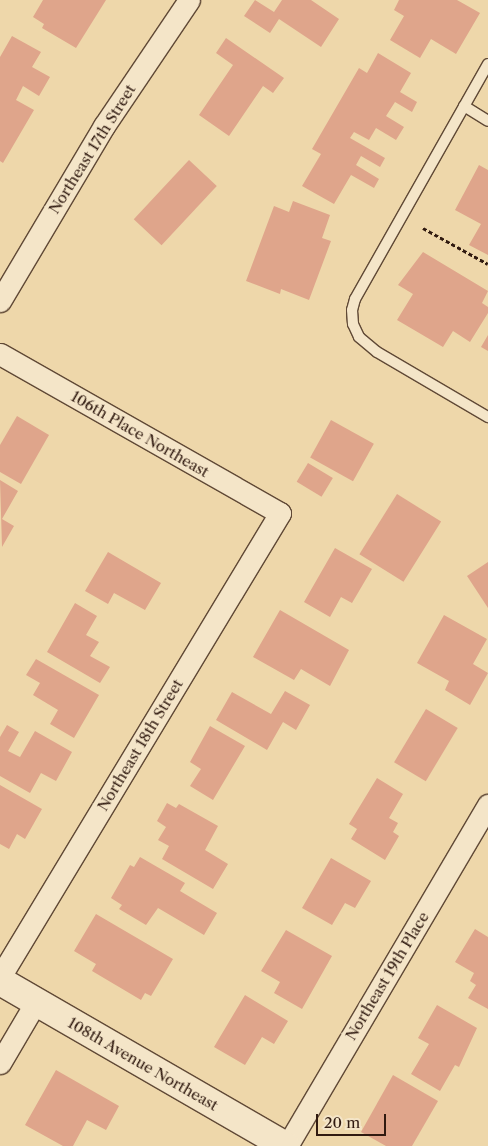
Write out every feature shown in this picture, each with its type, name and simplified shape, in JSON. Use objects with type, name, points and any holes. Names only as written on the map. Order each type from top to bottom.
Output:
[{"type":"main road","name":"108th Avenue Northeast","points":[[0,979],[36,1002],[286,1146]]},
{"type":"street","name":"Northeast 17th Street","points":[[0,302],[104,126],[189,0]]},
{"type":"street","name":"106th Place Northeast","points":[[0,354],[280,513]]},
{"type":"street","name":"Northeast 18th Street","points":[[0,979],[280,513]]},
{"type":"street","name":"Northeast 19th Place","points":[[286,1146],[488,805]]},
{"type":"street","points":[[0,1063],[36,1002]]},
{"type":"lane","points":[[488,64],[355,299],[353,324],[359,337],[377,352],[488,416]]},
{"type":"lane","points":[[464,106],[488,120]]},
{"type":"path","points":[[423,228],[488,264]]},
{"type":"building","points":[[43,0],[106,0],[76,48],[42,28],[44,24],[33,17]]},
{"type":"building","points":[[255,0],[274,12],[282,0],[311,0],[339,19],[321,47],[279,19],[270,33],[244,16]]},
{"type":"building","points":[[399,0],[457,0],[480,13],[456,54],[431,39],[420,58],[390,40],[404,16],[394,10]]},
{"type":"building","points":[[12,36],[41,52],[32,67],[50,77],[39,96],[23,86],[16,100],[34,110],[3,163],[0,161],[0,57]]},
{"type":"building","points":[[226,38],[284,78],[273,93],[263,86],[229,136],[199,115],[233,65],[216,53]]},
{"type":"building","points":[[378,53],[411,73],[400,92],[417,102],[412,112],[395,102],[386,116],[404,127],[396,140],[376,128],[369,140],[354,132],[350,138],[385,158],[380,167],[361,156],[356,165],[379,179],[374,188],[351,175],[334,204],[302,186],[321,154],[312,149],[359,68],[367,73]]},
{"type":"building","points":[[189,160],[217,186],[162,245],[134,219]]},
{"type":"building","points":[[479,165],[488,170],[488,255],[469,245],[481,224],[455,210]]},
{"type":"building","points":[[293,201],[330,215],[322,238],[331,241],[309,300],[281,289],[280,294],[246,281],[274,206],[289,212]]},
{"type":"building","points":[[423,252],[488,291],[482,303],[488,307],[488,313],[470,342],[453,331],[443,347],[397,320],[413,294],[398,285]]},
{"type":"building","points":[[488,335],[488,351],[481,347]]},
{"type":"building","points":[[17,416],[49,435],[21,484],[0,472],[0,445]]},
{"type":"building","points":[[331,420],[374,444],[353,481],[310,458]]},
{"type":"building","points":[[308,463],[333,478],[322,497],[297,482]]},
{"type":"building","points":[[0,480],[18,491],[2,519],[14,526],[2,547]]},
{"type":"building","points":[[397,494],[441,522],[403,582],[359,554]]},
{"type":"building","points":[[335,548],[372,569],[352,603],[341,597],[330,617],[304,602]]},
{"type":"building","points":[[108,552],[161,583],[145,610],[114,593],[108,604],[85,591]]},
{"type":"building","points":[[488,562],[488,608],[467,576]]},
{"type":"building","points":[[75,603],[97,616],[86,635],[99,642],[90,656],[110,667],[100,683],[47,652]]},
{"type":"building","points":[[280,610],[349,650],[330,686],[301,669],[294,680],[253,657]]},
{"type":"building","points":[[444,615],[487,639],[473,664],[488,673],[470,705],[445,690],[449,681],[417,663]]},
{"type":"building","points":[[36,659],[99,695],[74,738],[50,724],[58,710],[33,695],[40,683],[26,675]]},
{"type":"building","points":[[285,691],[310,705],[296,730],[283,722],[267,750],[216,720],[232,692],[271,714]]},
{"type":"building","points":[[426,709],[458,728],[426,781],[394,762]]},
{"type":"building","points":[[7,725],[19,732],[8,751],[20,757],[35,731],[72,752],[56,781],[41,773],[30,793],[0,776],[0,737]]},
{"type":"building","points":[[210,726],[245,746],[213,800],[190,786],[201,769],[190,762]]},
{"type":"building","points":[[377,778],[403,794],[389,818],[398,823],[393,832],[399,836],[385,860],[351,839],[357,829],[349,824]]},
{"type":"building","points":[[0,785],[42,809],[25,839],[17,834],[9,849],[0,844]]},
{"type":"building","points":[[167,803],[176,808],[179,804],[218,826],[205,850],[228,864],[213,889],[162,859],[169,846],[158,840],[166,827],[157,821]]},
{"type":"building","points":[[140,857],[185,883],[180,891],[217,913],[204,935],[158,908],[146,925],[119,909],[122,905],[111,898],[130,865],[134,867]]},
{"type":"building","points":[[331,858],[371,881],[355,908],[345,903],[332,925],[302,908]]},
{"type":"building","points":[[96,914],[173,959],[151,996],[145,993],[141,1000],[92,971],[96,964],[74,951]]},
{"type":"building","points":[[475,929],[488,937],[488,1009],[468,998],[476,985],[470,981],[474,973],[455,962]]},
{"type":"building","points":[[286,930],[332,956],[302,1009],[274,993],[280,982],[261,971]]},
{"type":"building","points":[[245,995],[288,1021],[274,1044],[262,1037],[245,1065],[214,1047]]},
{"type":"building","points":[[437,1005],[477,1028],[459,1067],[455,1065],[440,1091],[411,1074],[429,1044],[418,1038]]},
{"type":"building","points":[[56,1070],[119,1106],[106,1130],[87,1120],[73,1146],[63,1146],[25,1125]]},
{"type":"building","points":[[393,1075],[438,1101],[412,1146],[386,1146],[361,1132]]}]
